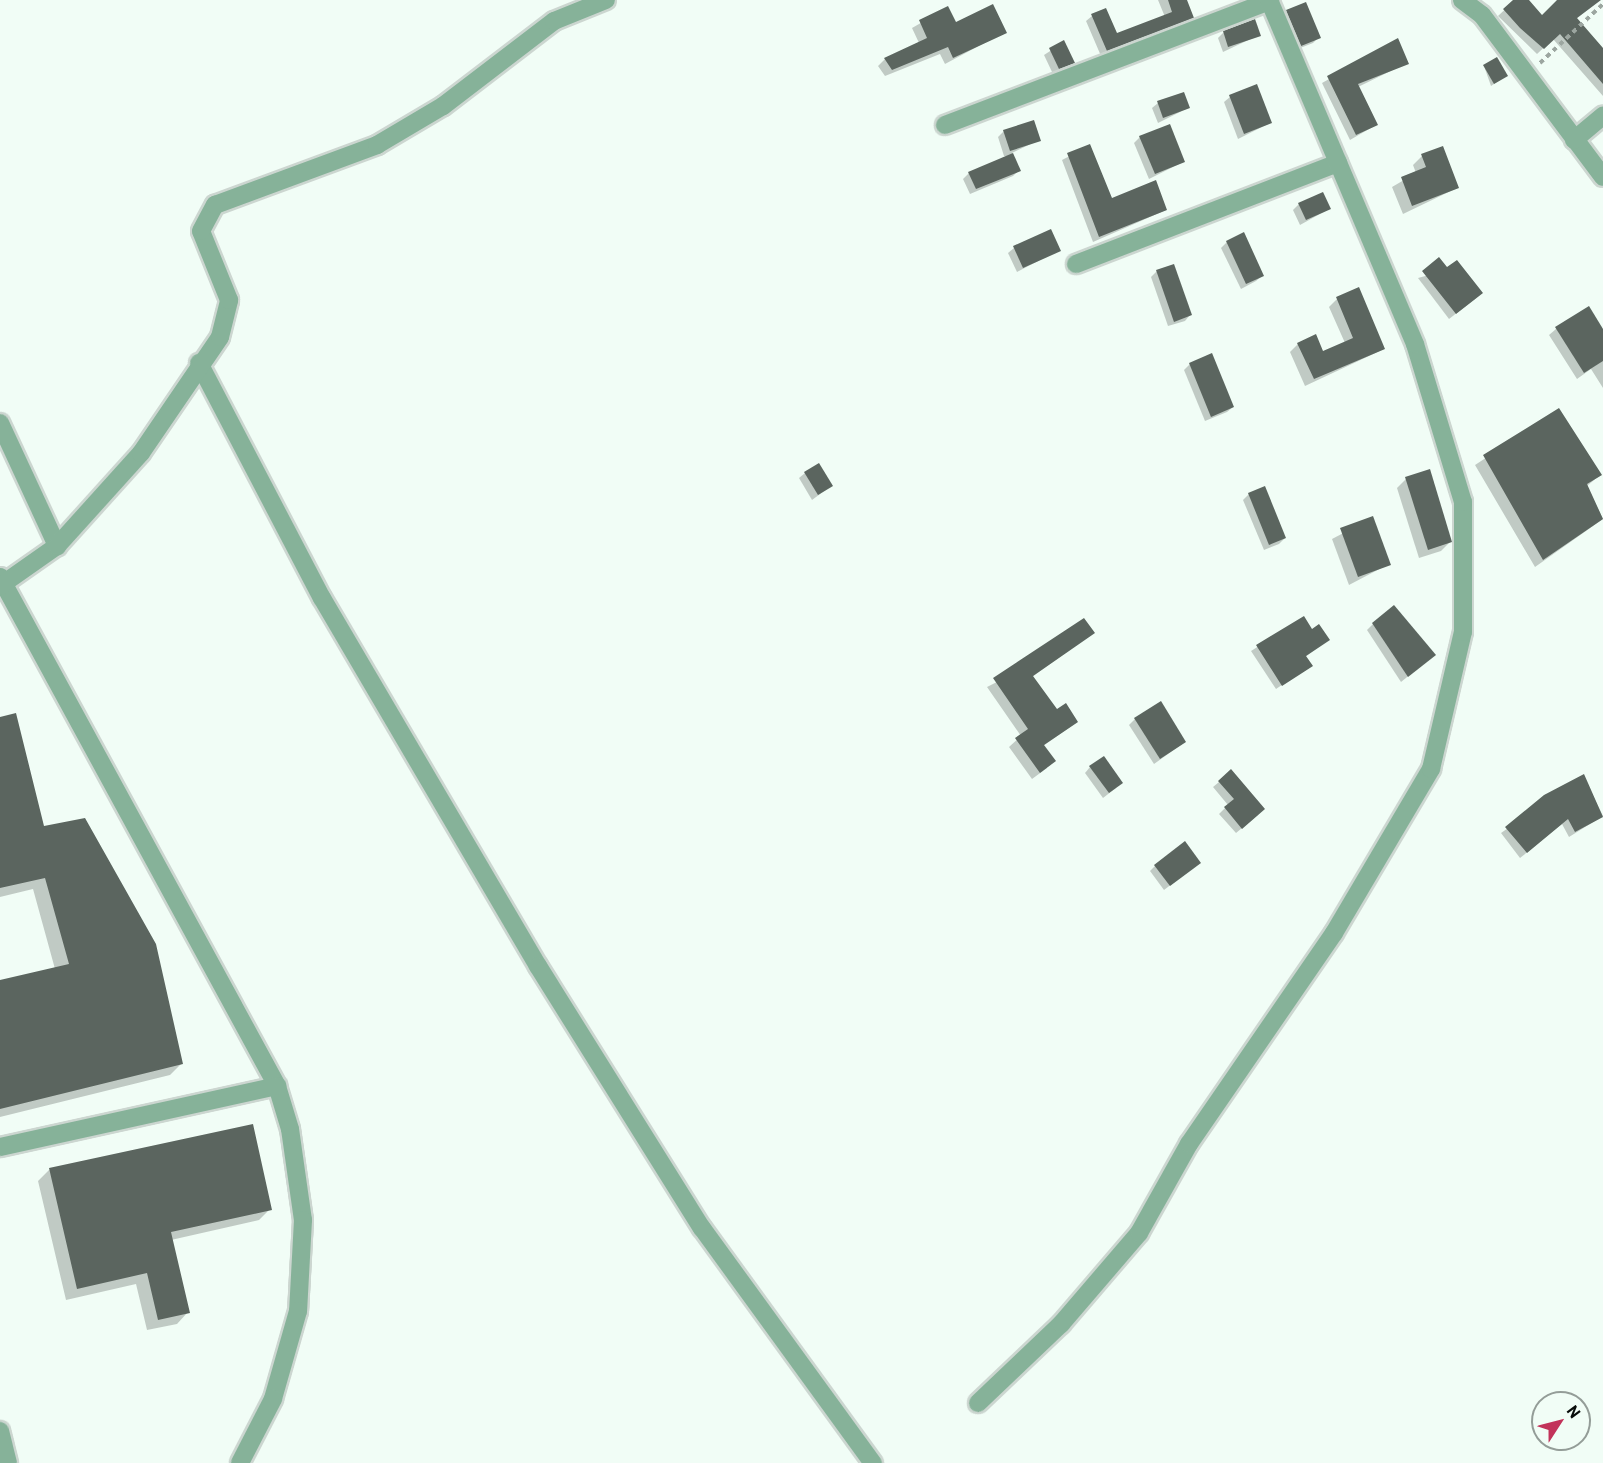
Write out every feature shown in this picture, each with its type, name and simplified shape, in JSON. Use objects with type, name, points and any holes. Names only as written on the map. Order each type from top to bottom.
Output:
[{"type":"street","points":[[240,1463],[288,1356],[303,1265],[299,1174],[277,1086],[1,583],[57,546],[141,453],[199,363],[220,337],[229,310],[201,231],[215,205],[377,145],[443,106],[554,21],[606,0]]},
{"type":"street","points":[[945,125],[1269,0],[1415,344],[1463,502],[1463,632],[1431,769],[1334,933],[1189,1144],[1139,1233],[1061,1324],[978,1402]]},
{"type":"street","points":[[1462,0],[1482,15],[1603,177]]},
{"type":"street","points":[[1574,140],[1603,116]]},
{"type":"street","points":[[1076,264],[1338,163]]},
{"type":"street","points":[[199,363],[322,598],[544,975],[702,1228],[873,1463]]},
{"type":"street","points":[[0,423],[57,546]]},
{"type":"street","points":[[0,1147],[277,1086]]},
{"type":"street","points":[[0,1431],[8,1463]]},
{"type":"path","points":[[1527,75],[1603,4]]},
{"type":"building","points":[[1168,0],[1187,0],[1194,18],[1107,51],[1091,14],[1106,8],[1117,33],[1172,12]]},
{"type":"building","points":[[1513,0],[1529,0],[1542,15],[1557,0],[1601,0],[1577,18],[1603,48],[1603,84],[1560,34],[1544,49],[1520,28],[1503,9]]},
{"type":"building","points":[[1306,2],[1321,38],[1301,46],[1286,10]]},
{"type":"building","points":[[993,4],[1007,33],[953,58],[948,47],[892,70],[884,58],[927,38],[919,20],[948,6],[956,22]]},
{"type":"building","points":[[1255,19],[1261,36],[1228,47],[1223,31]]},
{"type":"building","points":[[1398,38],[1409,64],[1358,84],[1378,125],[1356,135],[1327,76]]},
{"type":"building","points":[[1064,40],[1075,63],[1059,69],[1049,48]]},
{"type":"building","points":[[1497,57],[1508,76],[1494,84],[1483,65]]},
{"type":"building","points":[[1257,84],[1272,123],[1244,134],[1229,95]]},
{"type":"building","points":[[1184,92],[1190,108],[1163,118],[1157,101]]},
{"type":"building","points":[[1034,120],[1041,141],[1010,151],[1003,130]]},
{"type":"building","points":[[1170,124],[1185,162],[1155,174],[1139,136]]},
{"type":"building","points":[[1090,144],[1112,198],[1156,180],[1167,210],[1099,237],[1067,153]]},
{"type":"building","points":[[1443,146],[1459,188],[1412,206],[1401,177],[1426,167],[1421,154]]},
{"type":"building","points":[[1013,153],[1021,171],[976,189],[968,172]]},
{"type":"building","points":[[1323,192],[1331,209],[1306,220],[1298,203]]},
{"type":"building","points":[[1051,229],[1061,251],[1023,268],[1013,246]]},
{"type":"building","points":[[1244,232],[1264,276],[1246,284],[1226,241]]},
{"type":"building","points":[[1439,257],[1447,267],[1457,260],[1483,293],[1456,314],[1422,271]]},
{"type":"building","points":[[1174,264],[1192,315],[1174,322],[1156,270]]},
{"type":"building","points":[[1359,287],[1385,349],[1314,379],[1297,343],[1316,334],[1323,351],[1353,338],[1336,297]]},
{"type":"building","points":[[1589,306],[1603,329],[1603,361],[1584,373],[1555,327]]},
{"type":"building","points":[[1212,353],[1234,407],[1211,417],[1189,363]]},
{"type":"building","points":[[1559,408],[1602,475],[1587,484],[1603,519],[1543,560],[1483,455]]},
{"type":"building","points":[[819,463],[833,486],[818,495],[804,472]]},
{"type":"building","points":[[1430,469],[1452,542],[1428,550],[1405,477]]},
{"type":"building","points":[[1265,486],[1286,538],[1269,545],[1248,493]]},
{"type":"building","points":[[1373,516],[1391,565],[1358,577],[1340,528]]},
{"type":"building","points":[[1394,605],[1436,655],[1408,677],[1372,623]]},
{"type":"building","points":[[1304,616],[1312,629],[1319,624],[1330,640],[1306,656],[1313,666],[1282,686],[1256,645]]},
{"type":"building","points":[[1084,618],[1095,633],[1033,676],[1057,709],[1066,703],[1078,722],[1044,745],[1056,761],[1040,773],[1015,738],[1028,729],[993,678]]},
{"type":"building","points":[[1161,701],[1186,742],[1160,759],[1134,718]]},
{"type":"building","points":[[16,713],[44,826],[85,818],[156,944],[183,1064],[0,1109],[0,980],[69,964],[45,878],[0,888],[0,717]]},
{"type":"building","points":[[1104,756],[1123,783],[1109,793],[1089,766]]},
{"type":"building","points":[[1231,769],[1265,809],[1242,829],[1224,807],[1234,799],[1218,781]]},
{"type":"building","points":[[1584,774],[1603,817],[1575,832],[1568,819],[1527,853],[1505,827],[1544,795]]},
{"type":"building","points":[[1185,841],[1201,863],[1170,886],[1154,865]]},
{"type":"building","points":[[253,1124],[272,1210],[171,1232],[190,1313],[158,1320],[147,1273],[77,1289],[49,1168]]}]
